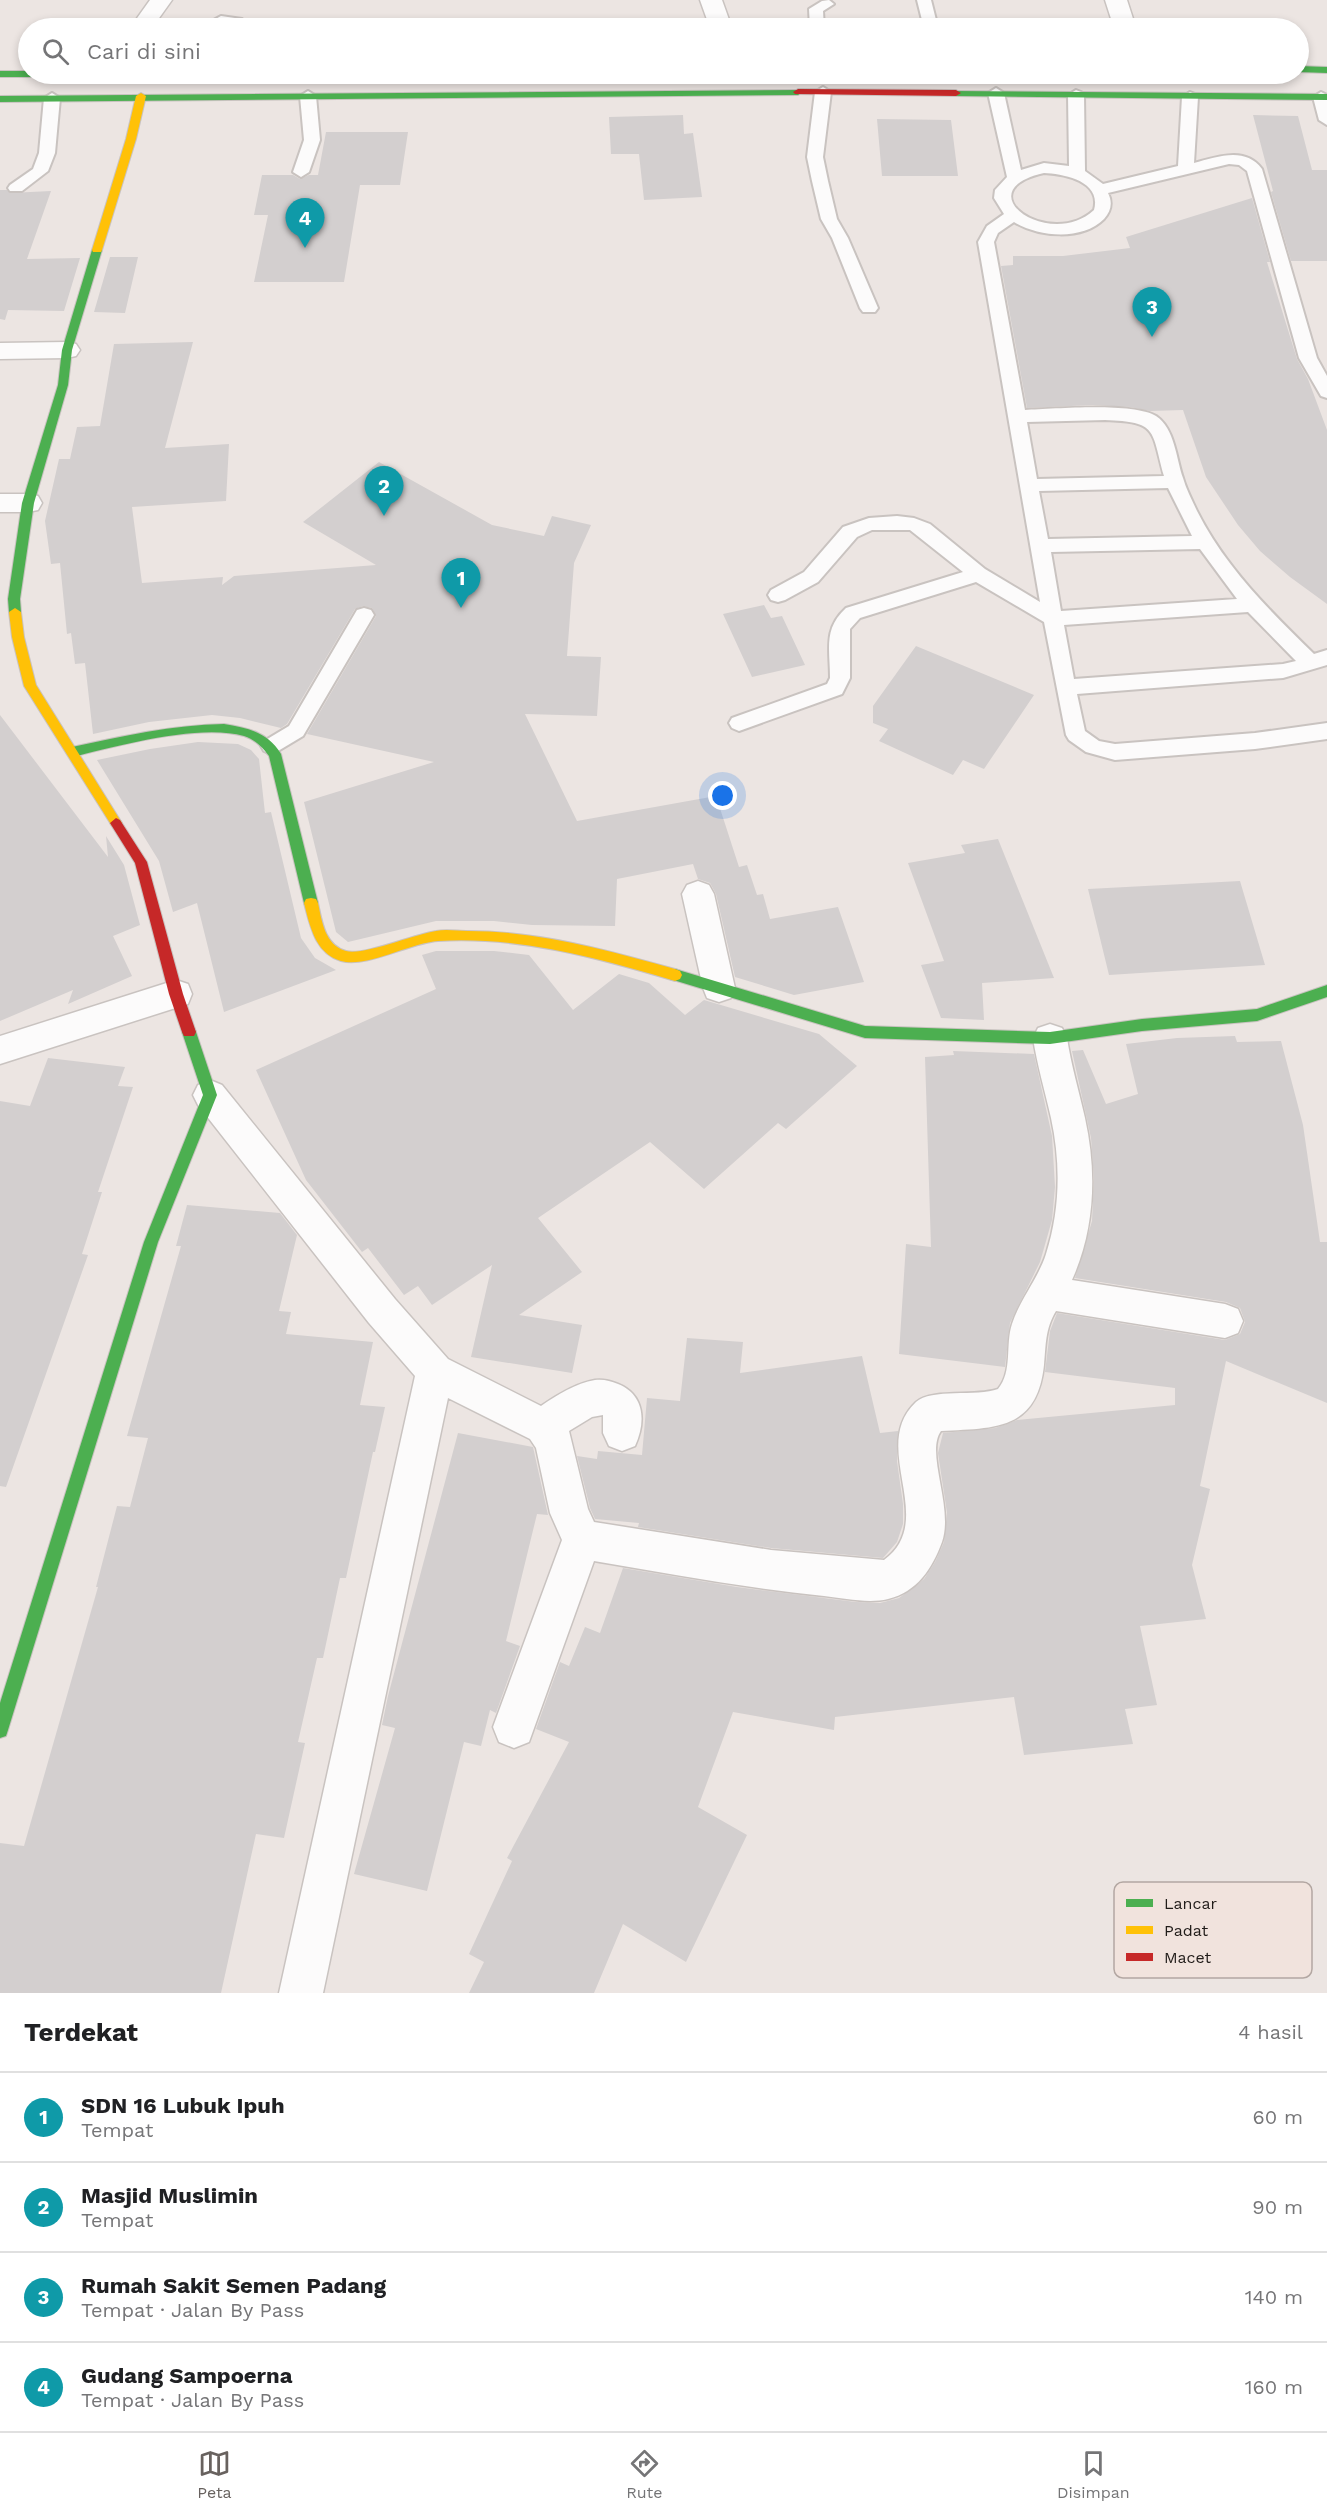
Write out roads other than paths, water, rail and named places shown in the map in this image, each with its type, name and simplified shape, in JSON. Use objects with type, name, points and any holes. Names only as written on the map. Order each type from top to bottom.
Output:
[{"type":"main road","points":[[1309,69],[1327,69]]},
{"type":"main road","points":[[0,74],[18,74]]},
{"type":"main road","points":[[0,99],[141,96],[823,92],[1076,95],[1189,89],[1324,97]]},
{"type":"main road","points":[[0,1730],[151,1242],[210,1095],[176,994],[141,862],[30,686],[18,637],[14,599],[28,503],[63,385],[67,350],[131,139],[141,96]]},
{"type":"main road","points":[[72,752],[142,737],[217,727],[255,733],[271,746],[319,937],[327,949],[340,957],[352,958],[436,936],[494,936],[607,955],[865,1032],[1050,1038],[1142,1025],[1257,1015],[1327,991]]},
{"type":"street","points":[[148,18],[161,0]]},
{"type":"street","points":[[711,0],[717,18]]},
{"type":"street","points":[[1116,0],[1122,18]]},
{"type":"street","points":[[0,351],[67,350]]},
{"type":"street","points":[[0,503],[28,503]]},
{"type":"street","points":[[698,894],[719,988]]},
{"type":"street","points":[[0,1050],[176,994]]},
{"type":"street","points":[[582,1539],[727,1565],[824,1576],[890,1579],[907,1567],[922,1541],[927,1516],[918,1456],[918,1432],[930,1414],[982,1411],[1010,1402],[1017,1393],[1024,1373],[1029,1325],[1054,1281],[1064,1253],[1076,1194],[1074,1149],[1053,1062],[1050,1038]]},
{"type":"street","points":[[210,1095],[382,1311],[435,1371],[510,1412],[543,1426],[554,1440],[570,1513],[582,1539],[514,1727]]},
{"type":"street","points":[[1047,1293],[1225,1321]]},
{"type":"street","points":[[301,1993],[435,1371]]},
{"type":"street","points":[[543,1426],[593,1397],[606,1395],[616,1399],[623,1408],[622,1433]]},
{"type":"lane","points":[[924,0],[928,18]]},
{"type":"lane","points":[[816,18],[816,9],[827,4]]},
{"type":"lane","points":[[1186,170],[1189,89]]},
{"type":"lane","points":[[823,92],[815,157],[820,181],[829,219],[840,238],[869,308]]},
{"type":"lane","points":[[996,93],[1014,177]]},
{"type":"lane","points":[[1076,95],[1077,173]]},
{"type":"lane","points":[[301,172],[312,140],[309,96]]},
{"type":"lane","points":[[1324,97],[1327,120]]},
{"type":"lane","points":[[16,188],[39,171],[47,153],[52,98]]},
{"type":"lane","points":[[1100,190],[1229,159],[1244,161],[1254,169],[1308,358],[1327,392]]},
{"type":"lane","points":[[1044,168],[1077,173],[1091,181],[1100,190],[1104,200],[1102,211],[1093,220],[1080,226],[1045,228],[1028,223],[1014,215],[1005,206],[1002,195],[1006,185],[1014,177],[1044,168]]},
{"type":"lane","points":[[1014,215],[992,230],[986,242],[1065,687],[1076,735],[1093,747],[1108,751],[1208,745],[1327,731]]},
{"type":"lane","points":[[1018,416],[1133,416],[1152,422],[1159,433],[1186,509],[1206,542],[1252,605],[1319,661]]},
{"type":"lane","points":[[1029,485],[1175,482]]},
{"type":"lane","points":[[778,595],[811,577],[850,532],[868,524],[906,522],[922,529],[978,574],[1054,619],[1252,605]]},
{"type":"lane","points":[[1040,546],[1206,542]]},
{"type":"lane","points":[[739,723],[835,689],[840,678],[840,629],[842,623],[854,613],[978,574]]},
{"type":"lane","points":[[271,746],[296,731],[364,615]]},
{"type":"lane","points":[[1065,687],[1283,671],[1319,661]]},
{"type":"place","name":"Gudang Sampoerna","points":[[305,248]]},
{"type":"place","name":"Rumah Sakit Semen Padang","points":[[1152,337]]},
{"type":"place","name":"Masjid Muslimin","points":[[384,516]]},
{"type":"place","name":"SDN 16 Lubuk Ipuh","points":[[461,608]]}]
